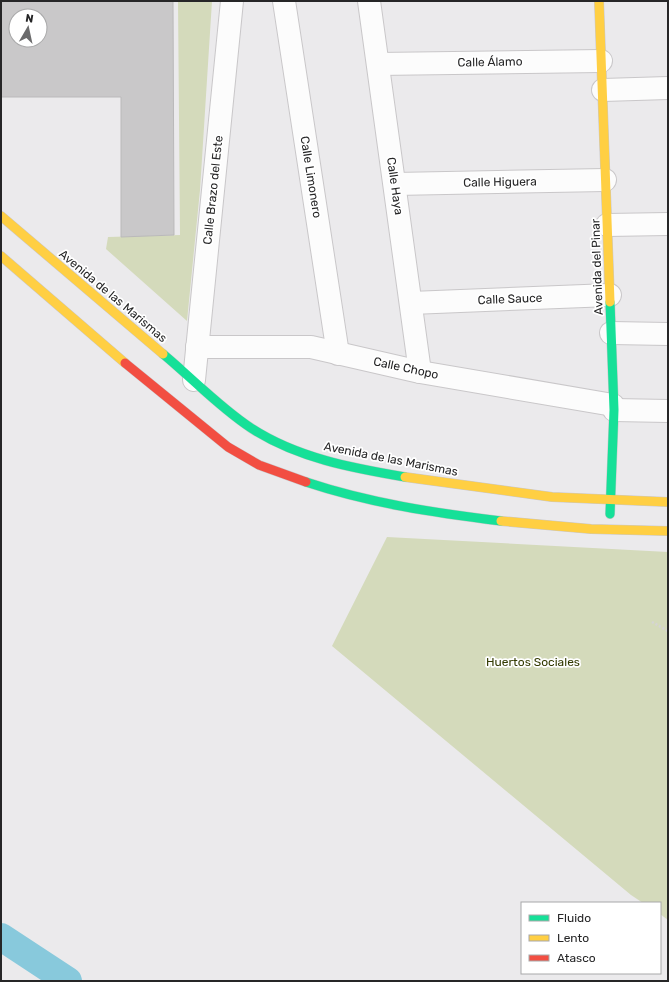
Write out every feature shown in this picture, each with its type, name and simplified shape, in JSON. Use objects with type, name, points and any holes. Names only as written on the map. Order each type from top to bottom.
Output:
[{"type":"street","name":"Calle Brazo del Este","points":[[194,380],[232,1]]},
{"type":"street","name":"Calle Limonero","points":[[284,1],[338,354]]},
{"type":"street","name":"Calle Haya","points":[[369,1],[420,372]]},
{"type":"street","name":"Avenida del Pinar","points":[[599,1],[614,408],[609,531]]},
{"type":"street","name":"Calle Álamo","points":[[378,64],[601,61]]},
{"type":"street","points":[[603,90],[668,88]]},
{"type":"street","name":"Calle Higuera","points":[[395,184],[606,180]]},
{"type":"street","name":"Avenida de las Marismas","points":[[1,216],[29,242],[194,380],[232,414],[250,428],[279,444],[317,458],[361,469],[495,491],[610,501],[668,502]]},
{"type":"street","points":[[607,226],[668,224]]},
{"type":"street","points":[[1,256],[202,427],[251,461],[297,480],[397,506],[449,515],[609,531],[668,531]]},
{"type":"street","name":"Calle Sauce","points":[[411,303],[610,295]]},
{"type":"street","points":[[611,333],[668,334]]},
{"type":"street","name":"Calle Chopo","points":[[197,347],[293,346],[311,348],[420,372],[614,408],[668,411]]},
{"type":"path","points":[[652,622],[668,631]]},
{"type":"green space","points":[[178,1],[212,1],[200,190],[187,321],[106,249],[108,237],[180,235]]},
{"type":"green space","name":"Huertos Sociales","points":[[387,537],[668,552],[668,920],[661,915],[661,902],[642,902],[631,895],[332,646]]},
{"type":"building","points":[[1,1],[173,1],[174,235],[121,237],[121,97],[1,97]]},
{"type":"waterway","points":[[1,937],[68,981]]},
{"type":"traffic: fast","points":[[610,302],[614,410],[610,514]]},
{"type":"traffic: fast","points":[[163,354],[239,420],[269,438],[287,447],[325,460],[365,470],[405,477]]},
{"type":"traffic: fast","points":[[306,482],[354,496],[402,506],[501,521]]},
{"type":"traffic: slow","points":[[599,1],[610,302]]},
{"type":"traffic: slow","points":[[1,216],[163,354]]},
{"type":"traffic: slow","points":[[1,256],[125,363]]},
{"type":"traffic: slow","points":[[405,477],[552,497],[668,502]]},
{"type":"traffic: slow","points":[[501,521],[591,529],[668,531]]},
{"type":"traffic: jam","points":[[125,363],[228,447],[259,465],[306,482]]}]
